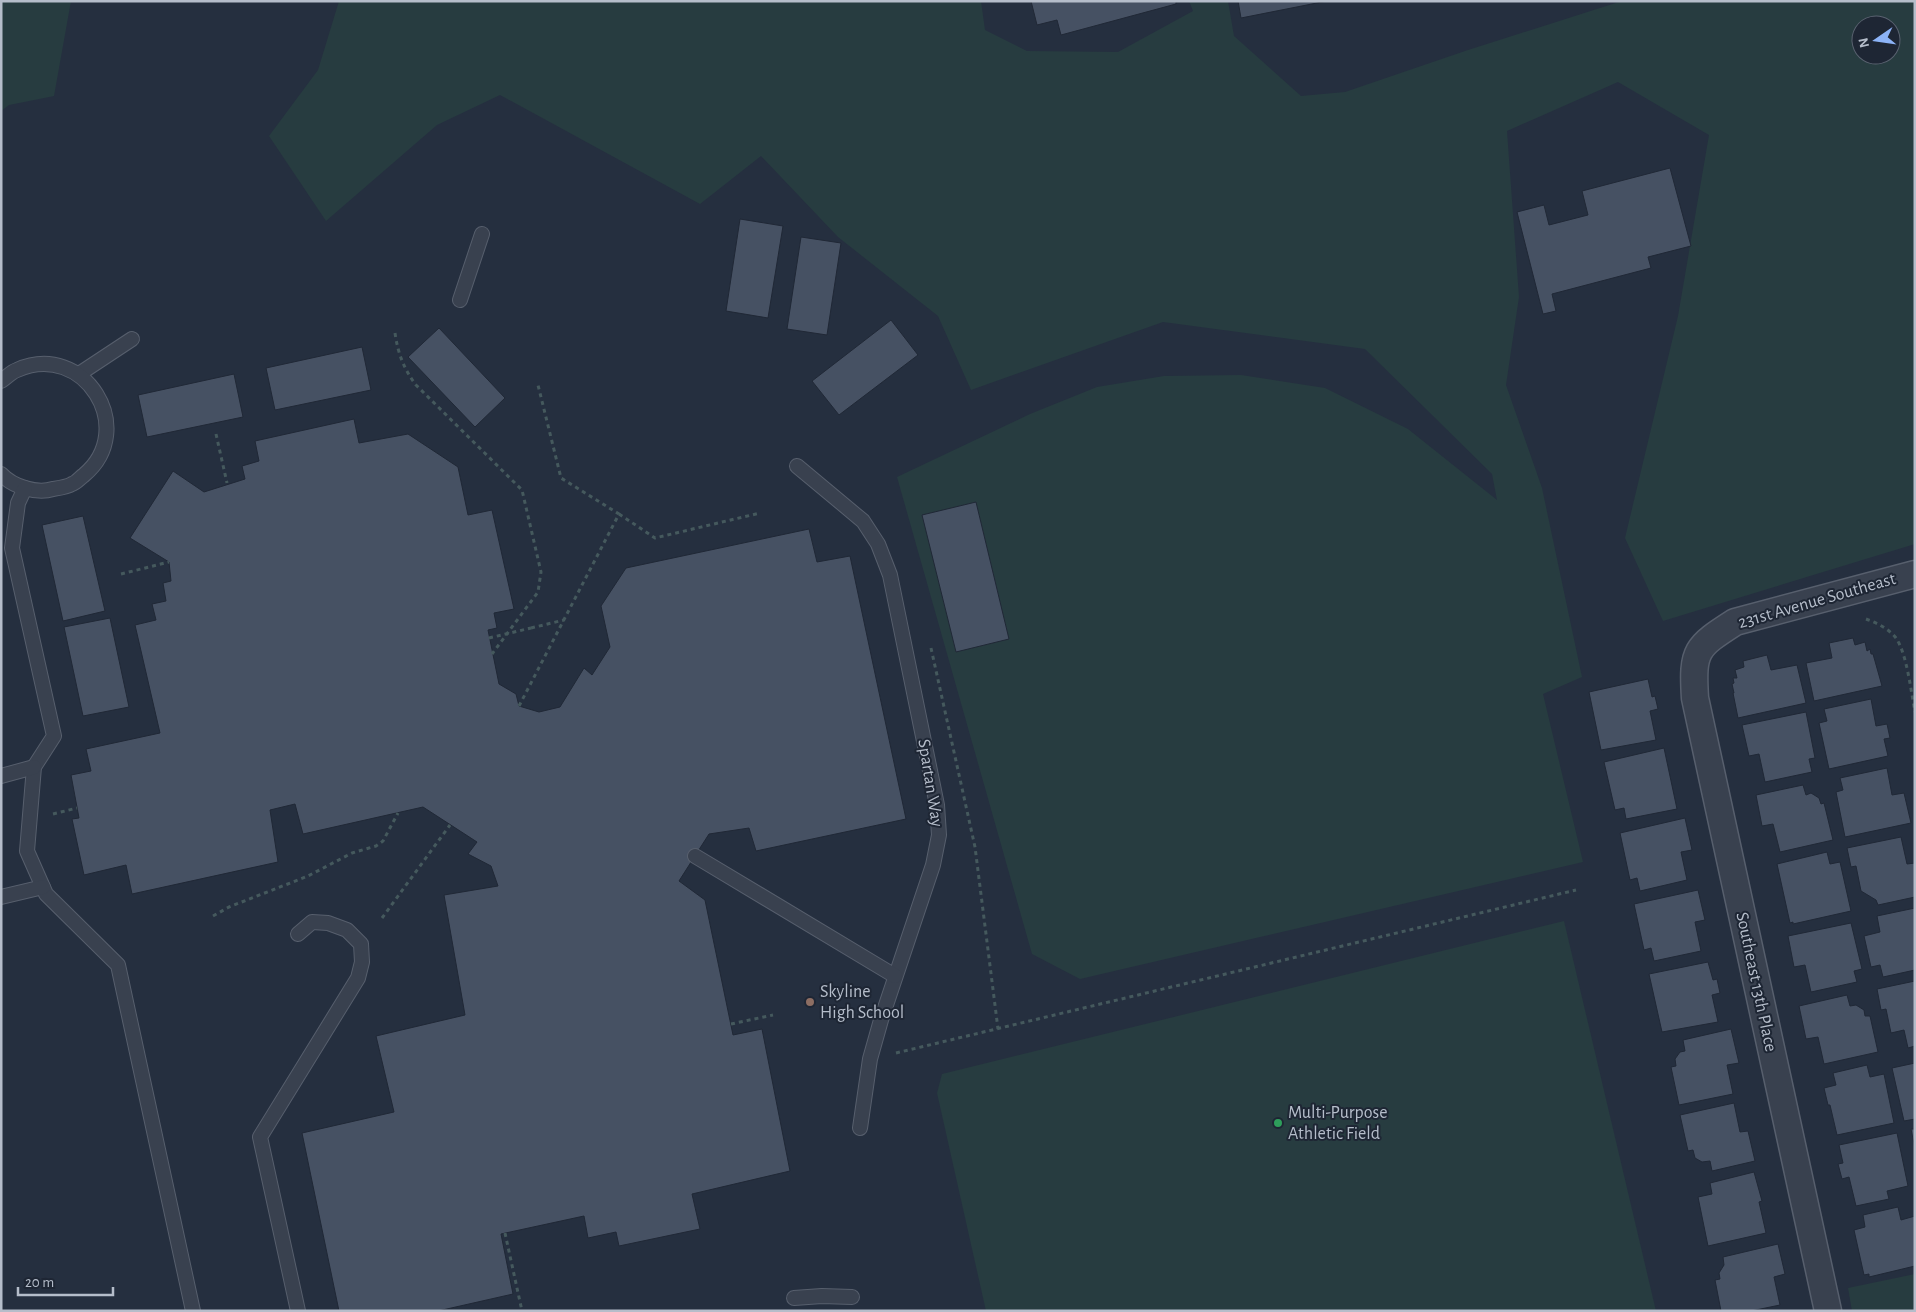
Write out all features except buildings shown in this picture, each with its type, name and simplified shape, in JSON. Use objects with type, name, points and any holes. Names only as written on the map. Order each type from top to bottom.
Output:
[{"type":"street","name":"231st Avenue Southeast","points":[[1698,652],[1712,637],[1735,622],[1915,574]]},
{"type":"street","name":"Southeast 13th Place","points":[[1698,652],[1693,674],[1695,698],[1828,1311]]},
{"type":"lane","points":[[460,300],[482,234]]},
{"type":"lane","points":[[79,374],[132,339]]},
{"type":"lane","points":[[1,381],[16,370],[38,364],[60,366],[79,374],[95,390],[106,413],[105,444],[93,467],[72,484],[46,491],[25,488],[1,474]]},
{"type":"lane","name":"Spartan Way","points":[[797,466],[863,521],[878,544],[890,575],[938,805],[939,836],[933,865],[895,976],[870,1060],[860,1128]]},
{"type":"lane","points":[[25,488],[18,503],[12,548],[54,736],[34,767],[27,851],[46,894],[118,965],[194,1311]]},
{"type":"lane","points":[[1,776],[34,767]]},
{"type":"lane","points":[[695,856],[895,976]]},
{"type":"lane","points":[[1,897],[43,887]]},
{"type":"lane","points":[[298,934],[312,922],[328,923],[347,930],[361,944],[362,962],[358,978],[260,1137],[298,1311]]},
{"type":"lane","points":[[794,1298],[822,1296],[852,1297]]},
{"type":"path","points":[[395,333],[399,354],[406,372],[416,385],[522,490],[541,572],[538,592],[492,654]]},
{"type":"path","points":[[538,385],[561,478],[655,538],[760,513]]},
{"type":"path","points":[[216,434],[227,483]]},
{"type":"path","points":[[519,706],[619,514]]},
{"type":"path","points":[[120,574],[169,562]]},
{"type":"path","points":[[1860,616],[1886,628],[1896,638],[1902,653],[1915,712]]},
{"type":"path","points":[[489,638],[564,620]]},
{"type":"path","points":[[48,815],[77,808]]},
{"type":"path","points":[[213,916],[229,907],[308,876],[352,853],[376,846],[383,841],[398,813]]},
{"type":"path","points":[[382,918],[450,825]]},
{"type":"path","points":[[870,1060],[1576,890]]},
{"type":"path","points":[[731,1024],[773,1015]]},
{"type":"path","points":[[505,1233],[522,1311]]},
{"type":"green space","points":[[1,1],[71,1],[54,96],[9,105],[1,111]]},
{"type":"green space","points":[[339,1],[981,1],[985,30],[1027,51],[1118,52],[1193,11],[1189,1],[1228,1],[1234,36],[1301,96],[1345,92],[1468,50],[1622,1],[1915,1],[1915,544],[1663,621],[1625,538],[1678,316],[1709,135],[1618,82],[1507,131],[1519,297],[1506,385],[1542,488],[1582,677],[1543,694],[1583,862],[1080,979],[1032,954],[897,477],[1030,414],[1097,387],[1164,376],[1241,375],[1325,388],[1408,429],[1497,500],[1492,474],[1365,349],[1163,322],[971,390],[938,316],[838,237],[761,156],[700,204],[500,95],[437,125],[326,221],[269,136],[318,70]]},
{"type":"green space","name":"Multi-Purpose Athletic Field","points":[[1564,921],[1656,1311],[986,1311],[937,1093],[942,1074]]},
{"type":"green space","points":[[1915,1274],[1915,1311],[1852,1311],[1848,1288]]},
{"type":"place","name":"Skyline High School","points":[[810,1002]]},
{"type":"place","name":"Multi-Purpose Athletic Field","points":[[1278,1123]]}]
